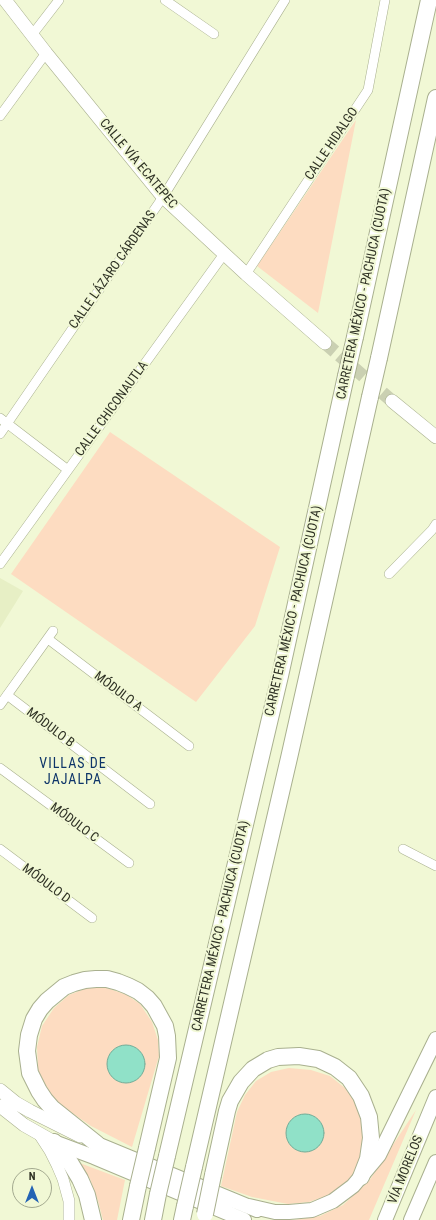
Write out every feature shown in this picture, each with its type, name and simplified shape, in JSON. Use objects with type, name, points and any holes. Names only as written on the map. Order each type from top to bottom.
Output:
[{"type":"highway","name":"CARRETERA MÉXICO - PACHUCA (CUOTA)","points":[[152,1220],[280,676],[429,0]]},
{"type":"highway","name":"CARRETERA MÉXICO - PACHUCA (CUOTA)","points":[[184,1213],[289,758],[436,98]]},
{"type":"highway","points":[[97,1144],[52,1108],[45,1100],[30,1073],[27,1051],[30,1029],[34,1019],[47,1000],[64,987],[74,983],[85,980],[107,979],[138,991],[147,998],[154,1006],[165,1026],[168,1042],[168,1058],[131,1220]]},
{"type":"highway","points":[[204,1217],[230,1101],[241,1082],[253,1069],[268,1060],[278,1057],[299,1056],[318,1059],[335,1067],[349,1078],[362,1096],[369,1117],[371,1138],[368,1159],[361,1177]]},
{"type":"highway","points":[[54,1142],[71,1164],[80,1179],[87,1195],[93,1220]]},
{"type":"main road","name":"CALLE VÍA ECATEPEC","points":[[5,0],[163,198],[246,274],[325,343]]},
{"type":"main road","points":[[392,401],[436,437]]},
{"type":"main road","points":[[249,1206],[275,1212],[312,1210],[333,1201],[353,1186],[379,1155],[436,1039]]},
{"type":"main road","points":[[0,1090],[16,1103],[30,1111],[97,1144],[281,1220]]},
{"type":"main road","name":"VÍA MORELOS","points":[[385,1220],[436,1097]]},
{"type":"main road","points":[[0,1106],[24,1125],[54,1142],[94,1156],[244,1220]]},
{"type":"main road","name":"VÍA MORELOS","points":[[411,1220],[436,1162]]},
{"type":"main road","points":[[428,1180],[436,1168]]},
{"type":"street","points":[[32,35],[59,0]]},
{"type":"street","points":[[165,0],[214,34]]},
{"type":"street","name":"CALLE LÁZARO CÁRDENAS","points":[[0,434],[3,421],[163,198],[285,0]]},
{"type":"street","name":"CALLE HIDALGO","points":[[246,274],[368,90],[385,0]]},
{"type":"street","points":[[0,116],[46,53]]},
{"type":"street","name":"CALLE CHICONAUTLA","points":[[0,564],[224,254]]},
{"type":"street","points":[[3,421],[68,470]]},
{"type":"street","points":[[389,574],[436,524]]},
{"type":"street","name":"MÓDULO A","points":[[7,695],[51,635],[189,746]]},
{"type":"street","points":[[0,705],[7,695]]},
{"type":"street","name":"MÓDULO B","points":[[7,695],[150,804]]},
{"type":"street","name":"MÓDULO C","points":[[0,768],[128,864]]},
{"type":"street","name":"MÓDULO D","points":[[0,849],[92,918]]},
{"type":"street","points":[[403,849],[436,866]]},
{"type":"street","points":[[39,1134],[58,1165],[64,1179],[69,1201],[69,1220]]},
{"type":"shaded area","points":[[356,120],[318,313],[257,266]]},
{"type":"shaded area","points":[[110,432],[280,547],[255,626],[196,702],[11,574]]},
{"type":"shaded area","points":[[0,578],[23,591],[0,628]]},
{"type":"shaded area","points":[[87,988],[107,988],[127,995],[140,1004],[152,1022],[158,1040],[159,1056],[132,1147],[91,1126],[62,1106],[45,1089],[38,1069],[37,1047],[42,1026],[54,1008],[69,995]]},
{"type":"shaded area","points":[[289,1068],[311,1070],[330,1076],[345,1088],[357,1105],[364,1126],[364,1147],[351,1181],[332,1194],[309,1202],[288,1204],[252,1197],[221,1186],[237,1112],[245,1095],[256,1081],[271,1072]]},
{"type":"shaded area","points":[[416,1110],[369,1220],[294,1220],[320,1216],[343,1205],[369,1181]]},
{"type":"shaded area","points":[[77,1162],[125,1180],[117,1220],[103,1220],[90,1179]]},
{"type":"water","points":[[122,1045],[130,1045],[140,1050],[144,1057],[144,1071],[140,1078],[130,1083],[122,1083],[112,1078],[110,1075],[107,1068],[107,1060],[112,1050],[115,1048]]},
{"type":"water","points":[[301,1114],[309,1114],[319,1119],[323,1126],[323,1140],[319,1147],[309,1152],[301,1152],[291,1147],[289,1144],[286,1137],[286,1129],[291,1119],[294,1117]]},
{"type":"tunnel","points":[[325,343],[392,401]]},
{"type":"district","name":"VILLAS DE JAJALPA","points":[[73,772]]}]
